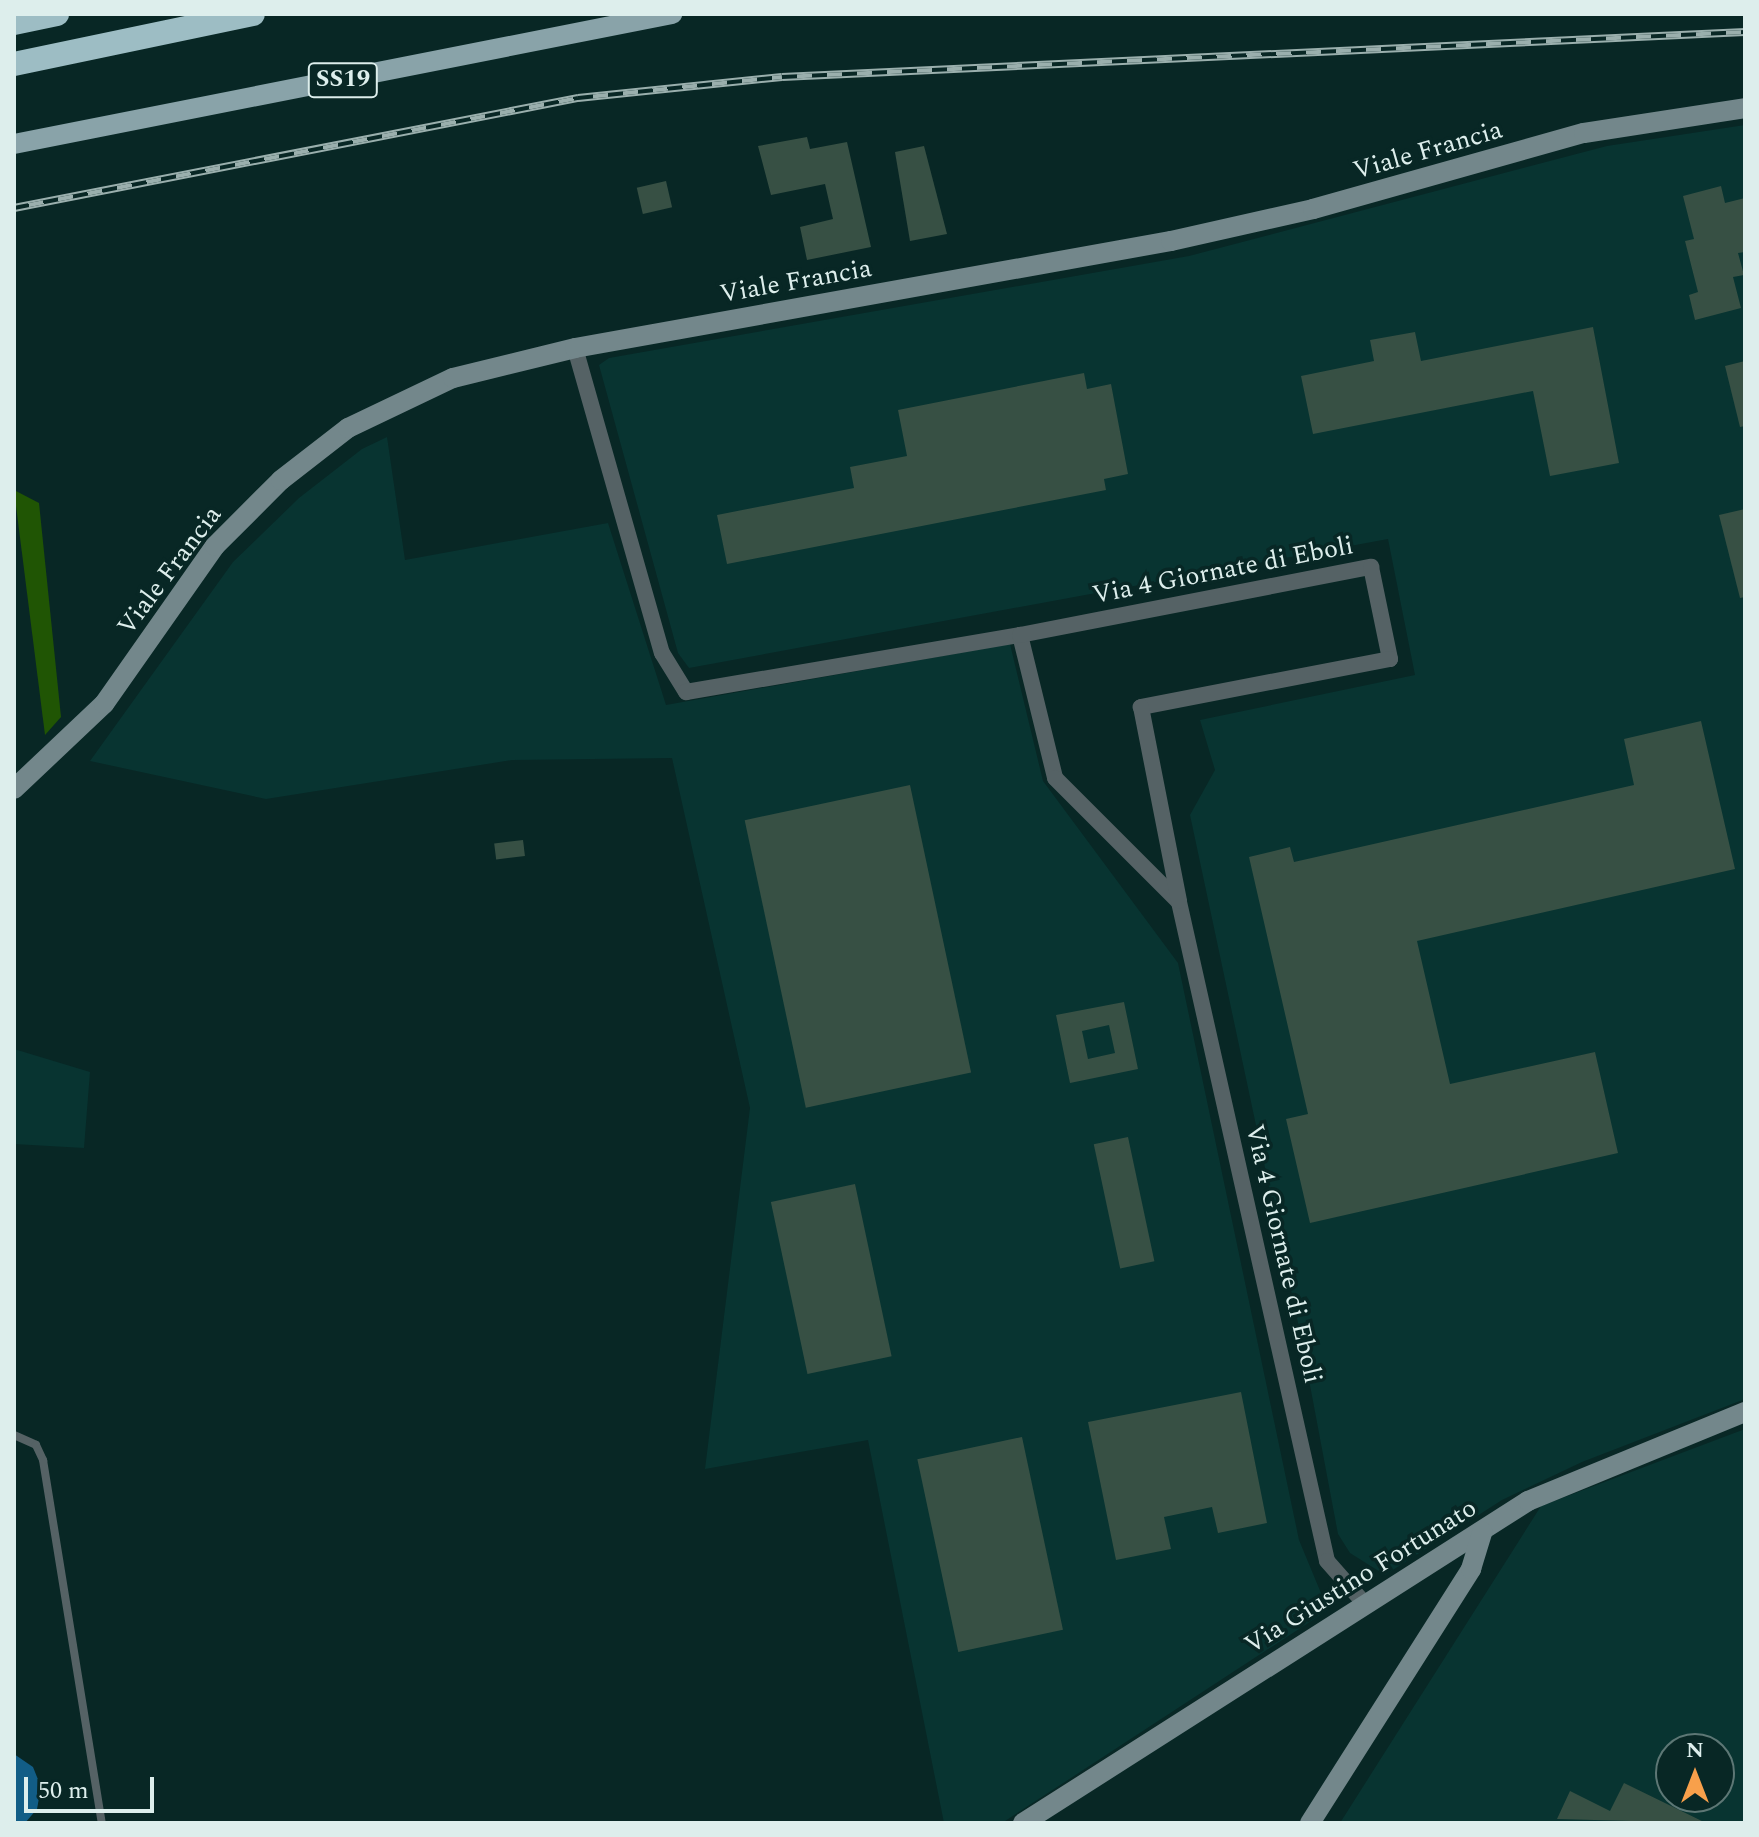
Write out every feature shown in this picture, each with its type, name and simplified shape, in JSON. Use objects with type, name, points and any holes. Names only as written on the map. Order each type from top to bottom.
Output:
[{"type":"highway","points":[[14,23],[57,14]]},
{"type":"highway","points":[[14,64],[253,14]]},
{"type":"main road","name":"SS19","points":[[14,144],[672,14]]},
{"type":"street","name":"Viale Francia","points":[[14,789],[104,704],[215,546],[281,480],[348,428],[403,398],[453,378],[575,348],[1171,241],[1313,209],[1584,133],[1745,108]]},
{"type":"street","name":"Via 4 Giornate di Eboli","points":[[575,348],[662,653],[686,692],[1020,635],[1371,567],[1390,659],[1141,707],[1179,902],[1327,1561],[1365,1604]]},
{"type":"street","points":[[1020,635],[1055,778],[1179,902]]},
{"type":"street","name":"Via Giustino Fortunato","points":[[1023,1823],[1528,1501],[1590,1472],[1745,1412]]},
{"type":"street","points":[[1310,1823],[1471,1569],[1482,1532]]},
{"type":"lane","points":[[14,1435],[36,1445],[43,1460],[102,1823]]},
{"type":"shaded area","points":[[1745,125],[1745,1399],[1582,1462],[1502,1500],[1385,1575],[1350,1553],[1338,1534],[1300,1332],[1190,815],[1215,770],[1200,720],[1415,675],[1388,539],[689,668],[678,653],[599,365],[609,358],[1189,256],[1607,146]]},
{"type":"shaded area","points":[[387,437],[405,560],[608,523],[666,705],[1010,644],[1043,781],[1178,963],[1299,1540],[1328,1610],[1002,1823],[944,1823],[868,1440],[705,1469],[750,1108],[672,758],[512,760],[266,799],[90,761],[233,562],[299,498],[362,449]]},
{"type":"shaded area","points":[[14,1049],[90,1072],[84,1148],[14,1144]]},
{"type":"shaded area","points":[[1745,1429],[1745,1823],[1340,1823],[1541,1506]]},
{"type":"green space","points":[[14,490],[39,503],[61,717],[45,735]]},
{"type":"water","points":[[14,1754],[33,1767],[41,1787],[37,1809],[25,1823],[14,1823]]},
{"type":"building","points":[[807,137],[810,149],[847,142],[871,247],[807,260],[800,227],[833,219],[825,184],[771,195],[758,146]]},
{"type":"building","points":[[924,146],[947,234],[910,241],[895,152]]},
{"type":"building","points":[[666,181],[672,207],[643,214],[637,188]]},
{"type":"building","points":[[1721,186],[1725,203],[1745,198],[1745,252],[1738,253],[1744,275],[1733,277],[1741,308],[1695,320],[1689,295],[1698,292],[1685,241],[1694,239],[1683,196]]},
{"type":"building","points":[[1593,327],[1619,463],[1550,476],[1533,391],[1313,434],[1301,376],[1374,361],[1370,340],[1415,332],[1421,361]]},
{"type":"building","points":[[1745,361],[1745,426],[1740,427],[1725,366]]},
{"type":"building","points":[[1084,373],[1087,389],[1111,384],[1128,474],[1104,479],[1106,490],[727,564],[717,515],[854,488],[850,467],[907,456],[898,410]]},
{"type":"building","points":[[1745,509],[1745,597],[1740,598],[1719,515]]},
{"type":"building","points":[[1701,721],[1735,869],[1417,941],[1450,1084],[1595,1052],[1618,1153],[1310,1223],[1286,1119],[1308,1114],[1249,857],[1290,847],[1294,862],[1634,785],[1624,739]]},
{"type":"building","points":[[910,785],[971,1073],[806,1108],[745,820]]},
{"type":"building","points":[[523,840],[525,856],[496,859],[494,844]]},
{"type":"building","points":[[1124,1002],[1138,1069],[1070,1083],[1056,1015]],"holes":[[[1109,1025],[1115,1053],[1088,1059],[1082,1031]]]},
{"type":"building","points":[[1128,1137],[1154,1261],[1120,1269],[1094,1144]]},
{"type":"building","points":[[855,1184],[892,1356],[807,1374],[771,1202]]},
{"type":"building","points":[[1241,1392],[1267,1523],[1218,1533],[1212,1507],[1164,1517],[1171,1549],[1116,1560],[1088,1422]]},
{"type":"building","points":[[1022,1437],[1063,1630],[958,1652],[917,1459]]},
{"type":"building","points":[[1624,1783],[1655,1798],[1655,1813],[1686,1813],[1706,1823],[1557,1819],[1570,1791],[1610,1811]]},
{"type":"railway","points":[[14,208],[578,98],[782,77],[1745,32]]}]
